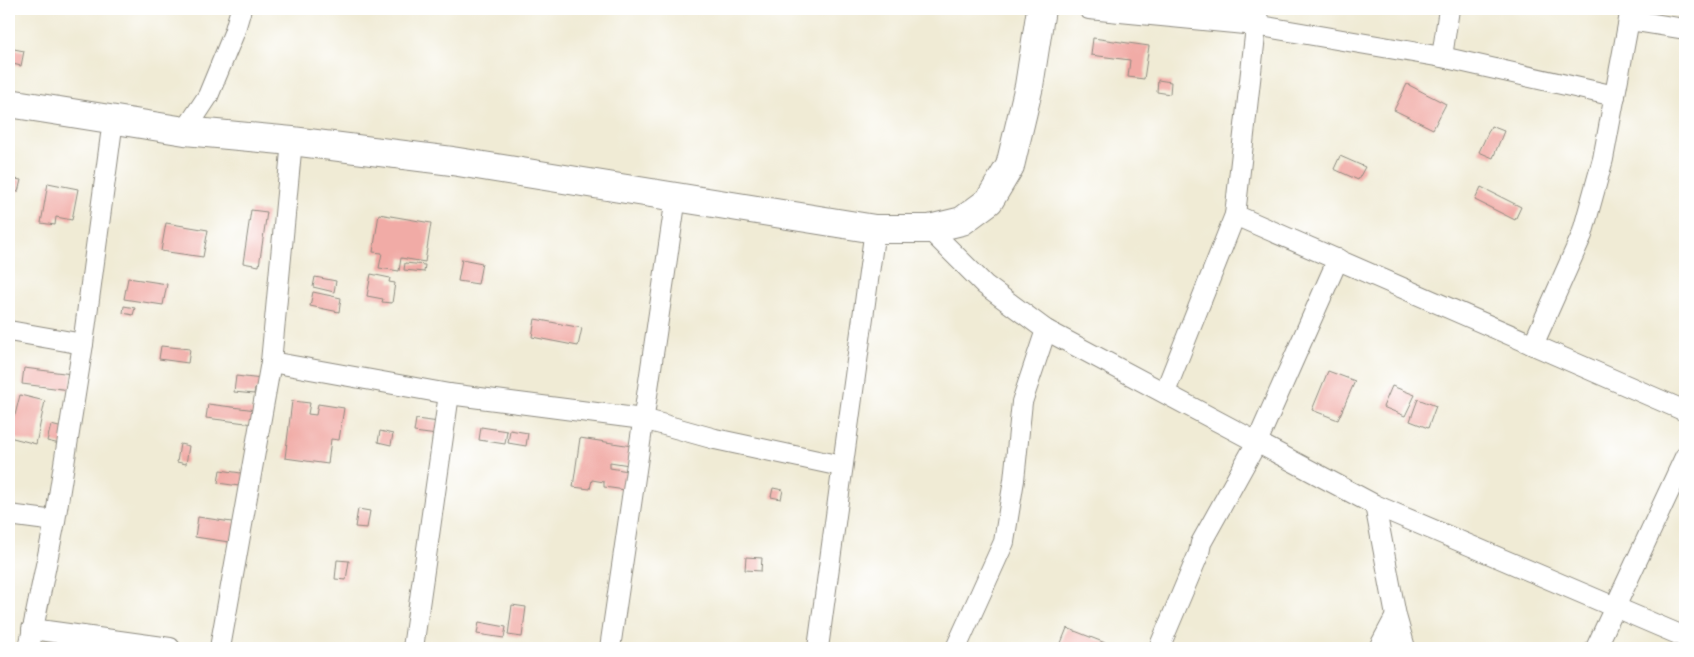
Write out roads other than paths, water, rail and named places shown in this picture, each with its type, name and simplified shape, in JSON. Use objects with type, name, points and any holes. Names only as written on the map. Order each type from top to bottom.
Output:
[{"type":"street","points":[[185,131],[208,96],[234,33],[241,9]]},
{"type":"street","points":[[9,103],[185,131],[292,141],[452,162],[875,229],[929,229],[962,221],[978,210],[989,201],[1010,166],[1030,86],[1041,9]]},
{"type":"street","points":[[1089,9],[1256,17],[1615,96]]},
{"type":"street","points":[[1442,57],[1449,9]]},
{"type":"street","points":[[1533,345],[1582,235],[1603,159],[1630,15],[1685,29]]},
{"type":"street","points":[[1165,392],[1236,215],[1256,17]]},
{"type":"street","points":[[113,120],[83,344],[55,521],[31,639],[170,648]]},
{"type":"street","points":[[220,648],[271,362],[292,141]]},
{"type":"street","points":[[610,648],[676,197]]},
{"type":"street","points":[[1236,215],[1685,411]]},
{"type":"street","points":[[818,648],[841,466],[875,229]]},
{"type":"street","points":[[929,229],[985,285],[1046,330],[1375,505],[1685,637]]},
{"type":"street","points":[[1159,648],[1199,553],[1201,544],[1257,442],[1338,259]]},
{"type":"street","points":[[956,648],[1004,542],[1014,480],[1022,402],[1046,330]]},
{"type":"street","points":[[9,331],[83,344]]},
{"type":"street","points":[[271,362],[449,394],[644,419],[715,439],[841,466]]},
{"type":"street","points":[[413,648],[449,394]]},
{"type":"street","points":[[1596,648],[1685,457]]},
{"type":"street","points":[[1375,505],[1396,616],[1405,648]]},
{"type":"street","points":[[9,515],[55,521]]},
{"type":"street","points":[[1379,648],[1396,616]]}]
